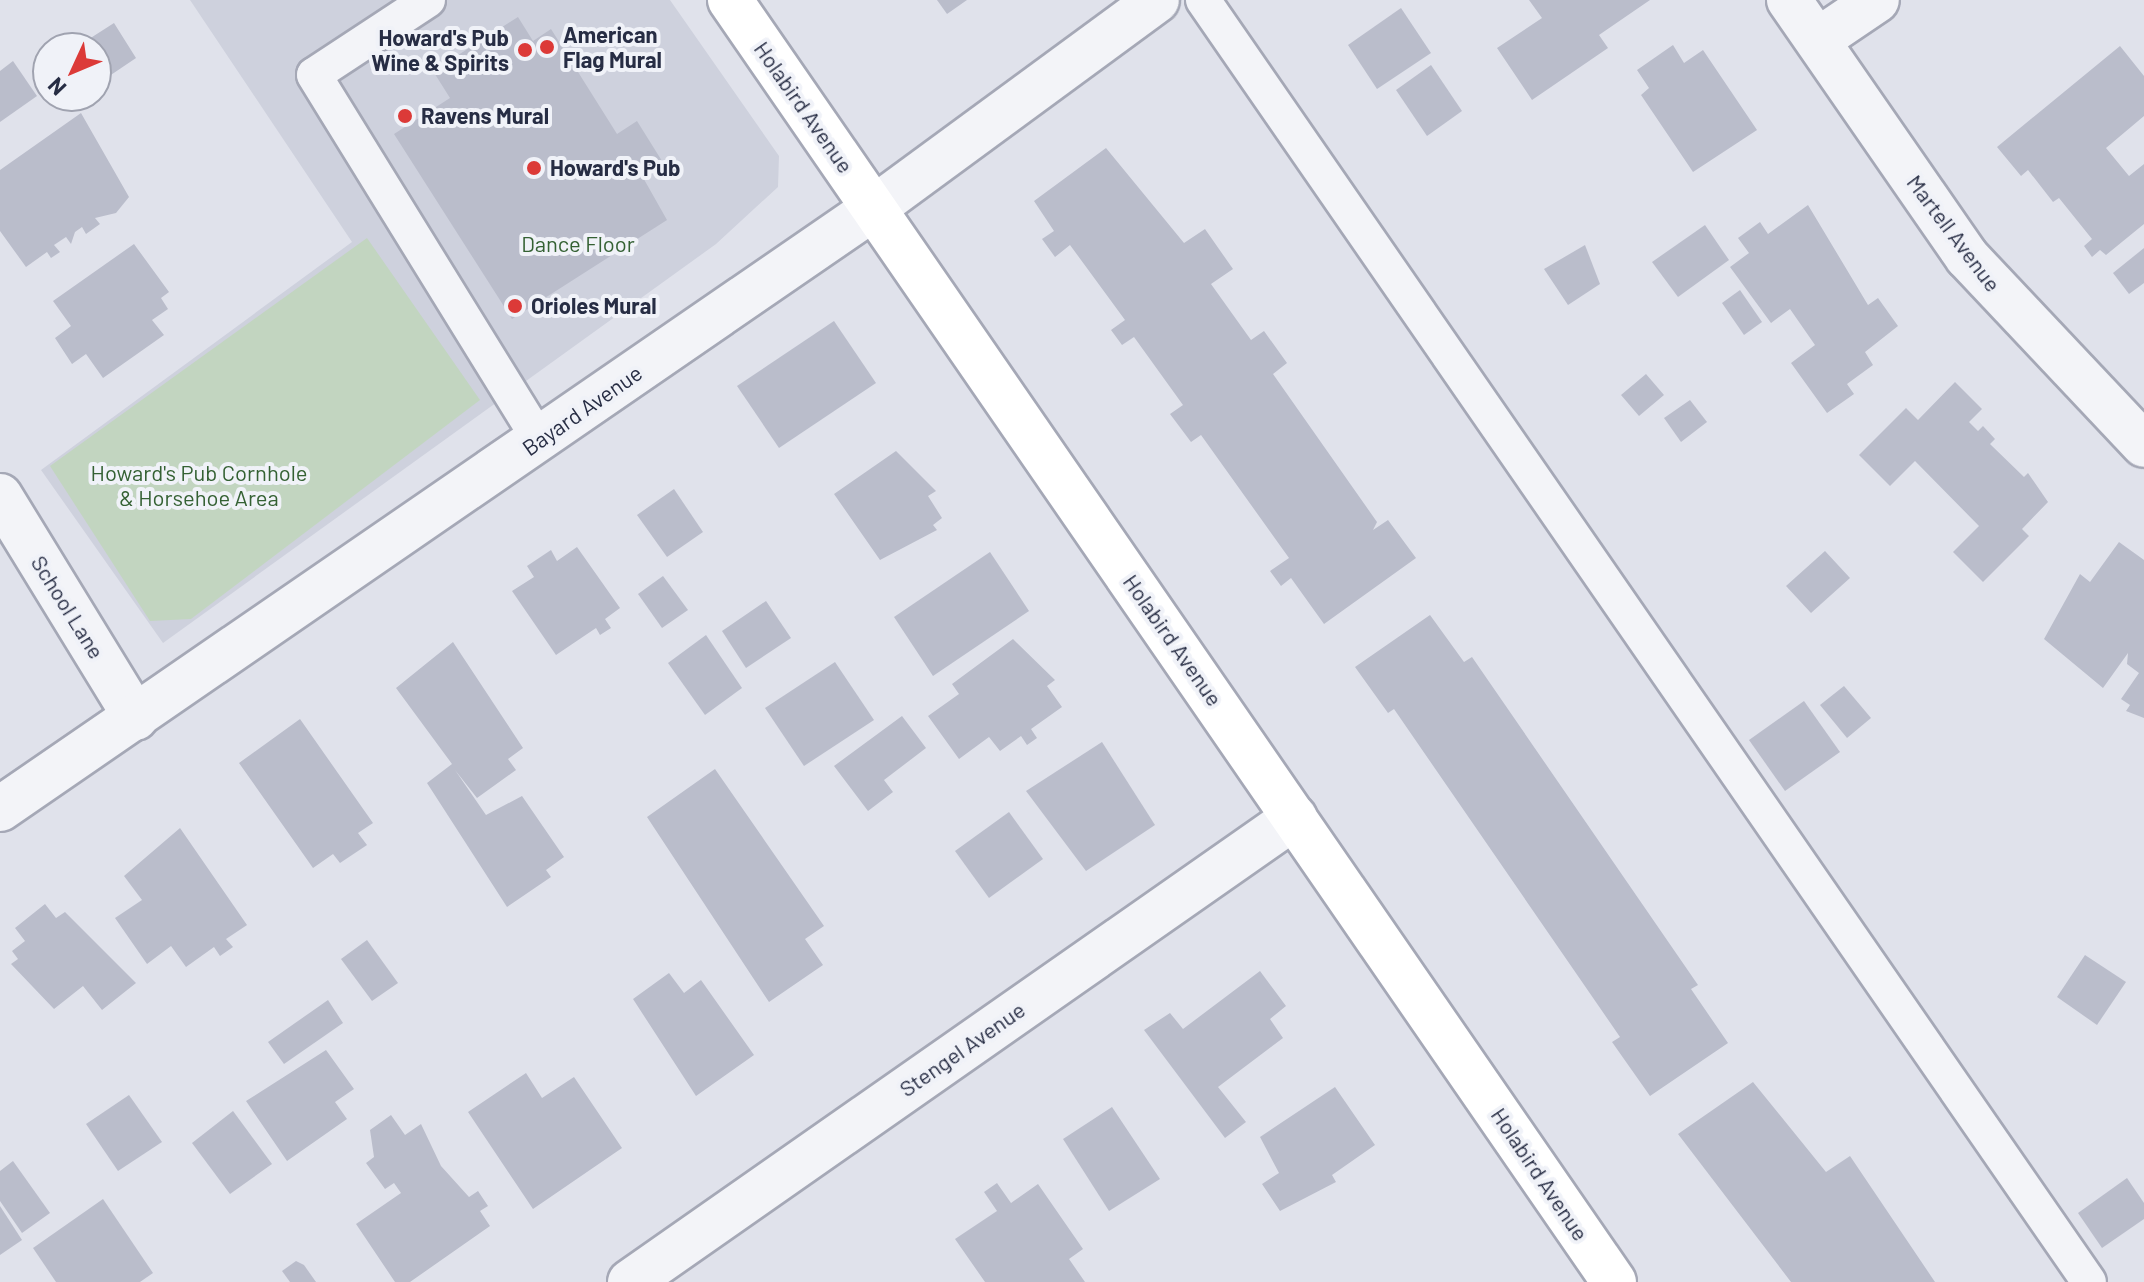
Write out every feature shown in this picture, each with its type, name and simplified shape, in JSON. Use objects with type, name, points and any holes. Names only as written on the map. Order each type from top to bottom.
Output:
[{"type":"main road","name":"Holabird Avenue","points":[[730,0],[1614,1282]]},
{"type":"street","name":"Bayard Avenue","points":[[0,809],[874,208],[1157,0]]},
{"type":"street","name":"Martell Avenue","points":[[1789,0],[1967,257],[2144,445]]},
{"type":"street","points":[[1818,40],[1877,0]]},
{"type":"street","name":"School Lane","points":[[0,496],[136,718]]},
{"type":"street","name":"Stengel Avenue","points":[[630,1282],[1295,817]]},
{"type":"lane","points":[[428,0],[314,75],[539,439]]},
{"type":"lane","points":[[1203,0],[2089,1282]]},
{"type":"shaded area","points":[[190,0],[670,0],[779,156],[778,187],[716,244],[163,643],[41,470],[352,242]]},
{"type":"green space","name":"Howard's Pub Cornhole & Horsehoe Area","points":[[367,238],[480,400],[191,619],[150,621],[50,466]]},
{"type":"building","points":[[937,0],[967,0],[947,14]]},
{"type":"building","points":[[1529,0],[1650,0],[1599,35],[1608,48],[1532,100],[1497,48],[1542,18]]},
{"type":"building","points":[[1401,8],[1431,53],[1377,89],[1348,45]]},
{"type":"building","name":"Howard's Pub","points":[[518,17],[533,41],[551,29],[617,134],[637,121],[662,161],[641,174],[667,220],[512,319],[394,134],[450,98],[433,71]]},
{"type":"building","points":[[114,23],[136,58],[112,74],[112,32],[100,32]]},
{"type":"building","points":[[1673,45],[1684,63],[1703,50],[1757,130],[1693,172],[1641,95],[1649,88],[1637,70]]},
{"type":"building","points":[[2120,46],[2144,76],[2144,116],[2106,148],[2129,176],[2144,164],[2144,224],[2106,255],[2100,250],[2092,257],[2084,246],[2092,239],[2059,198],[2053,202],[2028,170],[2021,176],[1997,147]]},
{"type":"building","points":[[13,61],[32,89],[32,100],[0,122],[0,71]]},
{"type":"building","points":[[1431,65],[1462,111],[1427,136],[1396,90]]},
{"type":"building","points":[[81,113],[129,197],[116,213],[95,218],[100,224],[86,234],[82,227],[75,232],[71,244],[66,237],[54,245],[60,252],[51,258],[47,252],[26,267],[0,231],[0,170]]},
{"type":"building","points":[[1106,148],[1184,243],[1205,229],[1233,269],[1211,284],[1251,340],[1264,331],[1287,363],[1273,374],[1377,522],[1373,530],[1388,520],[1416,558],[1324,624],[1291,578],[1281,586],[1270,571],[1289,558],[1201,435],[1191,442],[1170,414],[1183,405],[1134,337],[1122,345],[1111,330],[1125,320],[1070,245],[1055,257],[1042,239],[1054,231],[1034,201]]},
{"type":"building","points":[[1808,205],[1868,305],[1878,298],[1898,326],[1865,352],[1873,365],[1847,384],[1854,394],[1827,413],[1791,363],[1815,345],[1790,309],[1771,323],[1730,267],[1749,253],[1738,238],[1760,222],[1768,234]]},
{"type":"building","points":[[1705,225],[1729,260],[1678,297],[1652,262]]},
{"type":"building","points":[[134,244],[169,292],[161,298],[168,309],[152,320],[164,335],[103,378],[86,354],[72,364],[55,338],[71,326],[53,301]]},
{"type":"building","points":[[1585,245],[1600,284],[1568,305],[1544,269]]},
{"type":"building","points":[[2144,248],[2144,283],[2129,294],[2113,273]]},
{"type":"building","points":[[1740,290],[1762,322],[1744,335],[1722,303]]},
{"type":"building","points":[[834,321],[876,383],[779,448],[737,386]]},
{"type":"building","points":[[1646,374],[1664,395],[1639,416],[1621,395]]},
{"type":"building","points":[[1955,382],[1982,409],[1969,422],[1978,431],[1983,426],[1995,439],[1990,444],[2024,477],[2028,473],[2048,502],[2022,529],[2029,536],[1983,582],[1953,552],[1979,526],[1915,461],[1890,486],[1859,455],[1906,408],[1918,420]]},
{"type":"building","points":[[1690,400],[1707,422],[1681,442],[1664,418]]},
{"type":"building","points":[[896,451],[936,491],[928,496],[942,518],[933,525],[937,530],[880,560],[834,494]]},
{"type":"building","points":[[674,489],[703,532],[667,557],[637,515]]},
{"type":"building","points":[[2119,542],[2144,560],[2144,718],[2126,711],[2130,705],[2121,699],[2139,673],[2127,664],[2128,653],[2103,688],[2044,639],[2080,574],[2090,582]]},
{"type":"building","points":[[577,547],[620,608],[605,619],[611,628],[600,635],[596,628],[556,655],[512,591],[534,577],[527,566],[551,550],[557,561]]},
{"type":"building","points":[[1825,551],[1850,578],[1811,613],[1786,586]]},
{"type":"building","points":[[990,552],[1029,611],[933,676],[894,617]]},
{"type":"building","points":[[663,576],[688,610],[662,628],[638,594]]},
{"type":"building","points":[[766,601],[791,638],[746,668],[722,631]]},
{"type":"building","points":[[1430,615],[1464,662],[1472,657],[1698,985],[1691,989],[1728,1043],[1650,1096],[1612,1042],[1620,1037],[1394,709],[1388,713],[1355,667]]},
{"type":"building","points":[[706,635],[742,688],[705,715],[668,663]]},
{"type":"building","points":[[1013,639],[1055,680],[1047,686],[1062,707],[1031,729],[1037,738],[1027,745],[1021,736],[1000,751],[989,737],[959,759],[928,716],[959,694],[952,684]]},
{"type":"building","points":[[453,642],[523,748],[508,759],[516,770],[477,798],[455,770],[486,815],[522,796],[564,857],[546,870],[551,877],[507,907],[427,783],[452,764],[396,688]]},
{"type":"building","points":[[835,662],[874,720],[804,766],[765,708]]},
{"type":"building","points":[[1844,686],[1871,718],[1847,738],[1820,705]]},
{"type":"building","points":[[1804,701],[1840,752],[1785,791],[1749,740]]},
{"type":"building","points":[[902,716],[926,748],[884,780],[893,792],[868,811],[834,766]]},
{"type":"building","points":[[300,719],[373,823],[358,833],[367,845],[340,863],[333,854],[313,868],[239,763]]},
{"type":"building","points":[[1102,742],[1155,825],[1086,871],[1026,791]]},
{"type":"building","points":[[715,769],[824,926],[805,939],[823,965],[769,1002],[647,817]]},
{"type":"building","points":[[1009,812],[1043,859],[989,898],[955,851]]},
{"type":"building","points":[[180,828],[247,925],[226,939],[233,947],[220,956],[214,947],[186,967],[171,946],[147,964],[115,918],[142,900],[124,876]]},
{"type":"building","points":[[45,904],[56,918],[65,912],[136,983],[102,1010],[83,986],[54,1009],[11,964],[18,959],[12,951],[25,941],[15,928]]},
{"type":"building","points":[[367,940],[398,983],[372,1001],[341,959]]},
{"type":"building","points":[[2085,955],[2126,982],[2097,1025],[2057,997]]},
{"type":"building","points":[[1260,971],[1286,1006],[1270,1019],[1283,1038],[1218,1087],[1246,1122],[1225,1138],[1144,1030],[1170,1013],[1183,1029]]},
{"type":"building","points":[[669,973],[684,993],[701,980],[754,1055],[696,1096],[633,999]]},
{"type":"building","points":[[328,1000],[343,1023],[284,1064],[268,1042]]},
{"type":"building","points":[[326,1050],[354,1089],[335,1102],[347,1119],[287,1161],[246,1101]]},
{"type":"building","points":[[526,1073],[542,1098],[574,1077],[622,1148],[533,1209],[468,1112]]},
{"type":"building","points":[[1753,1082],[1826,1172],[1850,1156],[1935,1282],[1791,1282],[1678,1134]]},
{"type":"building","points":[[1335,1087],[1375,1145],[1332,1175],[1336,1182],[1280,1211],[1262,1184],[1279,1173],[1260,1137]]},
{"type":"building","points":[[129,1095],[162,1142],[118,1171],[86,1124]]},
{"type":"building","points":[[1112,1107],[1160,1179],[1109,1211],[1063,1139]]},
{"type":"building","points":[[233,1111],[272,1164],[230,1194],[192,1143]]},
{"type":"building","points":[[391,1115],[405,1135],[421,1124],[441,1166],[469,1197],[478,1191],[488,1206],[480,1211],[490,1226],[410,1282],[395,1282],[356,1224],[401,1193],[394,1183],[385,1189],[366,1163],[374,1157],[370,1130]]},
{"type":"building","points":[[13,1161],[50,1213],[22,1233],[0,1201],[0,1171]]},
{"type":"building","points":[[2127,1178],[2144,1203],[2144,1219],[2102,1248],[2078,1213]]},
{"type":"building","points":[[997,1183],[1011,1203],[1038,1184],[1083,1249],[1069,1259],[1085,1282],[985,1282],[955,1239],[997,1211],[984,1192]]},
{"type":"building","points":[[103,1199],[153,1273],[140,1282],[56,1282],[33,1248]]},
{"type":"building","points":[[0,1206],[22,1240],[0,1255]]},
{"type":"building","points":[[296,1261],[304,1265],[316,1282],[290,1282],[282,1271]]},
{"type":"place","name":"American Flag Mural","points":[[547,47]]},
{"type":"place","name":"Howard's Pub Wine & Spirits","points":[[525,50]]},
{"type":"place","name":"Ravens Mural","points":[[405,116]]},
{"type":"place","name":"Howard's Pub","points":[[534,168]]},
{"type":"place","name":"Orioles Mural","points":[[515,306]]},
{"type":"park label","name":"Dance Floor","points":[[578,244]]}]
